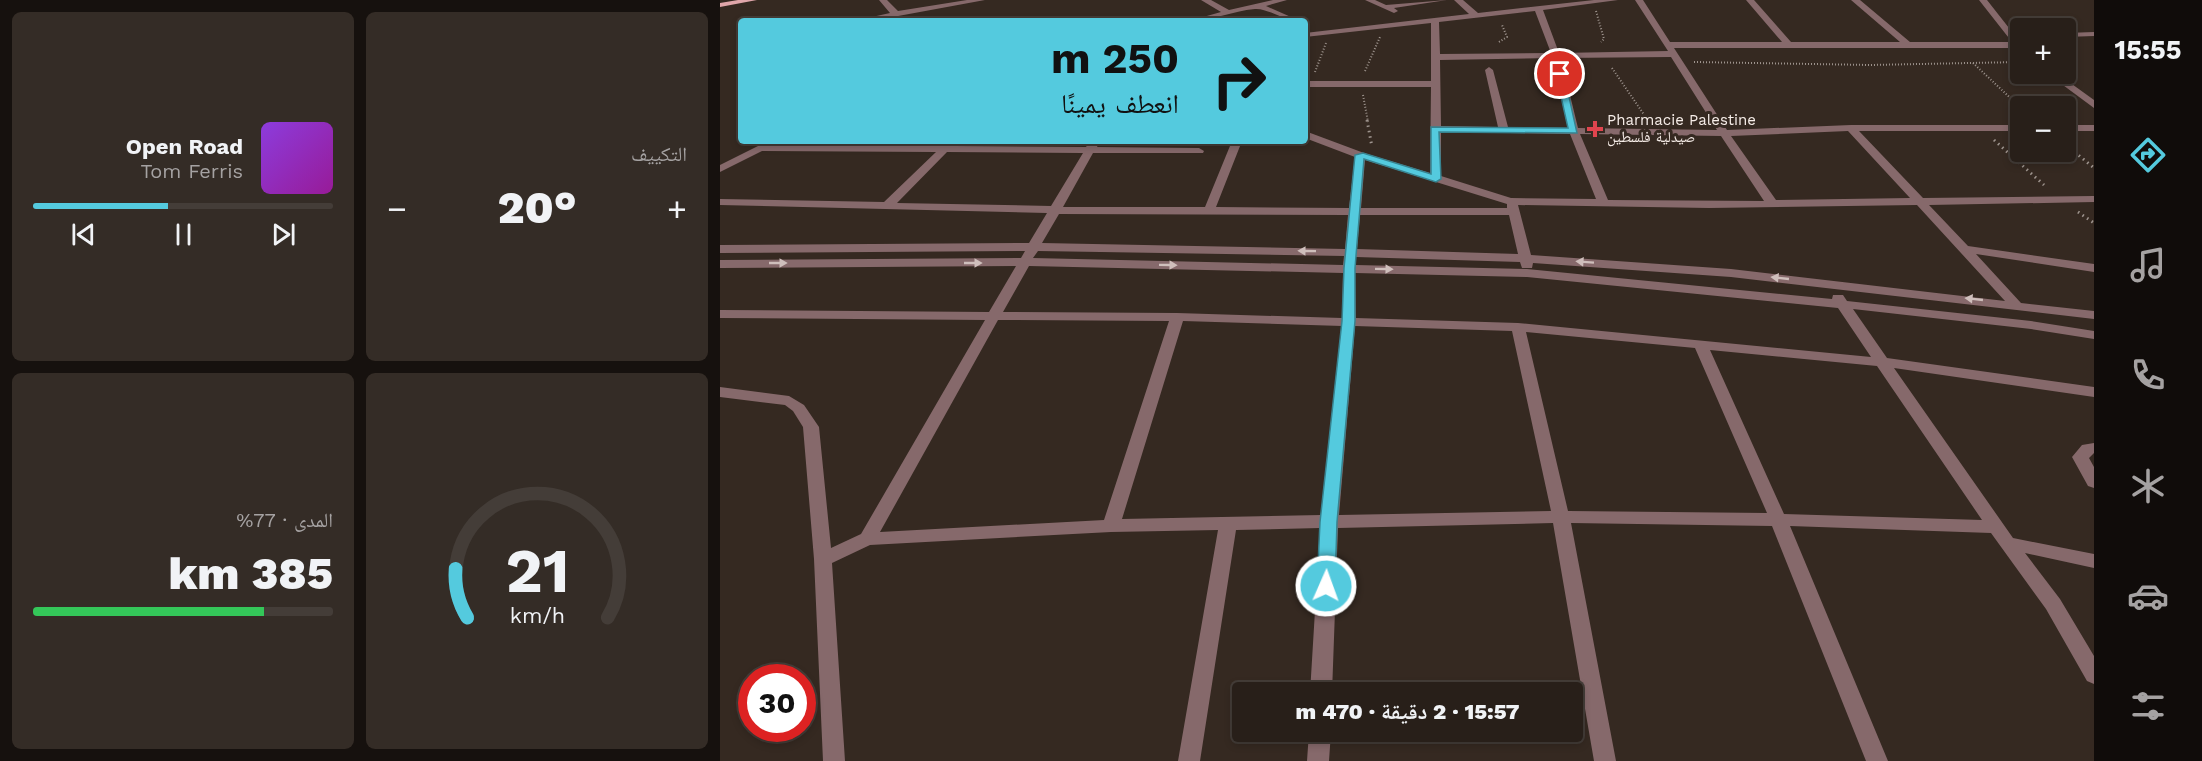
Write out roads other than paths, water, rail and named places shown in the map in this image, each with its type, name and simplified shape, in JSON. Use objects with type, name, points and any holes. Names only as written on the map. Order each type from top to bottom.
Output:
[{"type":"main road","points":[[720,5],[753,0]]},
{"type":"street","points":[[883,0],[896,14]]},
{"type":"street","points":[[874,18],[981,0]]},
{"type":"street","points":[[1206,0],[1228,13]]},
{"type":"street","points":[[1216,18],[1283,0]]},
{"type":"street","points":[[1369,0],[1418,21]]},
{"type":"street","points":[[1386,7],[1443,0]]},
{"type":"street","points":[[1458,0],[1475,15]]},
{"type":"street","points":[[1308,35],[1614,0]]},
{"type":"street","points":[[1639,0],[1773,205]]},
{"type":"street","points":[[1750,0],[1790,46]]},
{"type":"street","points":[[1855,0],[1909,46]]},
{"type":"street","points":[[1983,0],[2008,34]]},
{"type":"street","points":[[1258,6],[1288,18]]},
{"type":"street","points":[[1538,8],[1556,55],[1574,131],[1604,204]]},
{"type":"street","points":[[1435,19],[1436,179]]},
{"type":"street","points":[[1308,25],[1327,32]]},
{"type":"street","points":[[2078,35],[2094,34]]},
{"type":"street","points":[[2078,35],[2094,47]]},
{"type":"street","points":[[1668,45],[2010,45]]},
{"type":"street","points":[[1435,57],[1556,55],[1676,58]]},
{"type":"street","points":[[1489,70],[1504,130]]},
{"type":"street","points":[[1308,84],[1435,84]]},
{"type":"street","points":[[2066,84],[2094,105]]},
{"type":"street","points":[[1434,129],[1724,133],[1851,128],[2010,128]]},
{"type":"street","points":[[1851,128],[2016,304],[2031,325]]},
{"type":"street","points":[[2076,128],[2094,128]]},
{"type":"street","points":[[1308,135],[1513,207]]},
{"type":"street","points":[[720,169],[768,144]]},
{"type":"street","points":[[1209,211],[1236,144]]},
{"type":"street","points":[[761,148],[949,145],[1093,146],[1199,151]]},
{"type":"street","points":[[888,205],[949,145]]},
{"type":"street","points":[[867,539],[1023,262],[1057,210],[1093,146]]},
{"type":"street","points":[[1322,682],[1329,522],[1349,321],[1350,260],[1360,155]]},
{"type":"street","points":[[720,202],[1057,210],[1356,212],[1604,204],[1773,205],[1918,200],[2094,199]]},
{"type":"street","points":[[1513,207],[1527,258],[1527,273]]},
{"type":"street","points":[[720,249],[1033,247],[1350,260],[1527,273],[1841,304],[2094,334]]},
{"type":"street","points":[[1965,249],[2094,268]]},
{"type":"street","points":[[720,264],[1527,258],[1731,273],[2016,304],[2094,315]]},
{"type":"street","points":[[1833,284],[1841,304],[1995,527],[2053,604],[2082,650],[2094,675]]},
{"type":"street","points":[[720,314],[1177,317],[1518,327],[1882,362],[2094,392]]},
{"type":"street","points":[[1111,526],[1177,317]]},
{"type":"street","points":[[1518,327],[1561,517],[1605,761]]},
{"type":"street","points":[[1700,344],[1778,519],[1877,761]]},
{"type":"street","points":[[720,392],[789,401],[799,408],[811,427],[823,559],[834,761]]},
{"type":"street","points":[[2094,448],[2088,448],[2080,457],[2094,482]]},
{"type":"street","points":[[823,559],[867,539],[1111,526],[1561,517],[1778,519],[1995,527]]},
{"type":"street","points":[[1189,761],[1228,524]]},
{"type":"street","points":[[2007,543],[2094,561]]},
{"type":"street","points":[[1318,761],[1319,742]]},
{"type":"place","name":"Pharmacie Palestine صيدلية فلسطين","points":[[1595,129]]}]
